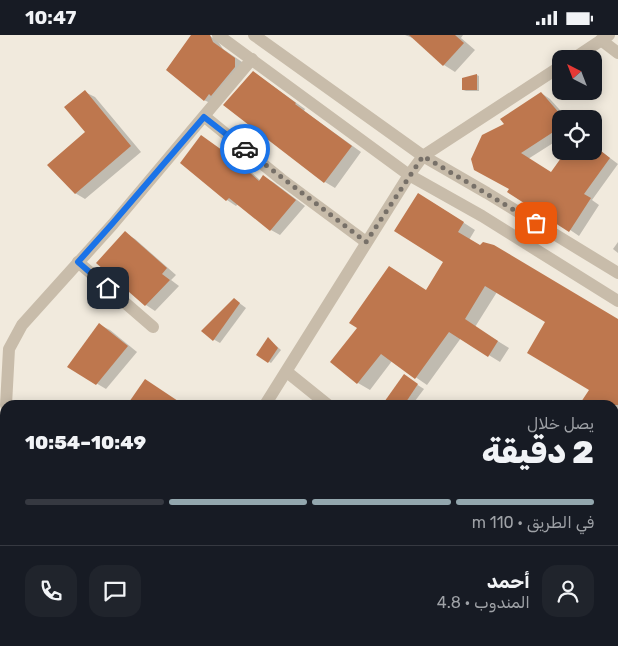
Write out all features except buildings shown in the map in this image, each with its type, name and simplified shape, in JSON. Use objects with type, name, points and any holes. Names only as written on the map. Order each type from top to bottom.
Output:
[{"type":"street","points":[[218,35],[409,175],[482,216],[618,301]]},
{"type":"street","points":[[254,35],[423,156],[618,273]]},
{"type":"street","points":[[587,50],[605,38],[618,53]]},
{"type":"street","points":[[6,400],[9,349],[22,325],[112,224],[252,59]]},
{"type":"street","points":[[268,400],[366,242],[423,156],[552,72]]},
{"type":"street","points":[[204,117],[281,179],[366,242]]},
{"type":"street","points":[[78,262],[153,327]]},
{"type":"street","points":[[287,371],[322,400]]},
{"type":"way so far","points":[[245,149],[281,179],[366,242],[423,156],[536,223]]},
{"type":"route","points":[[108,288],[78,262],[204,117],[245,149]]}]
